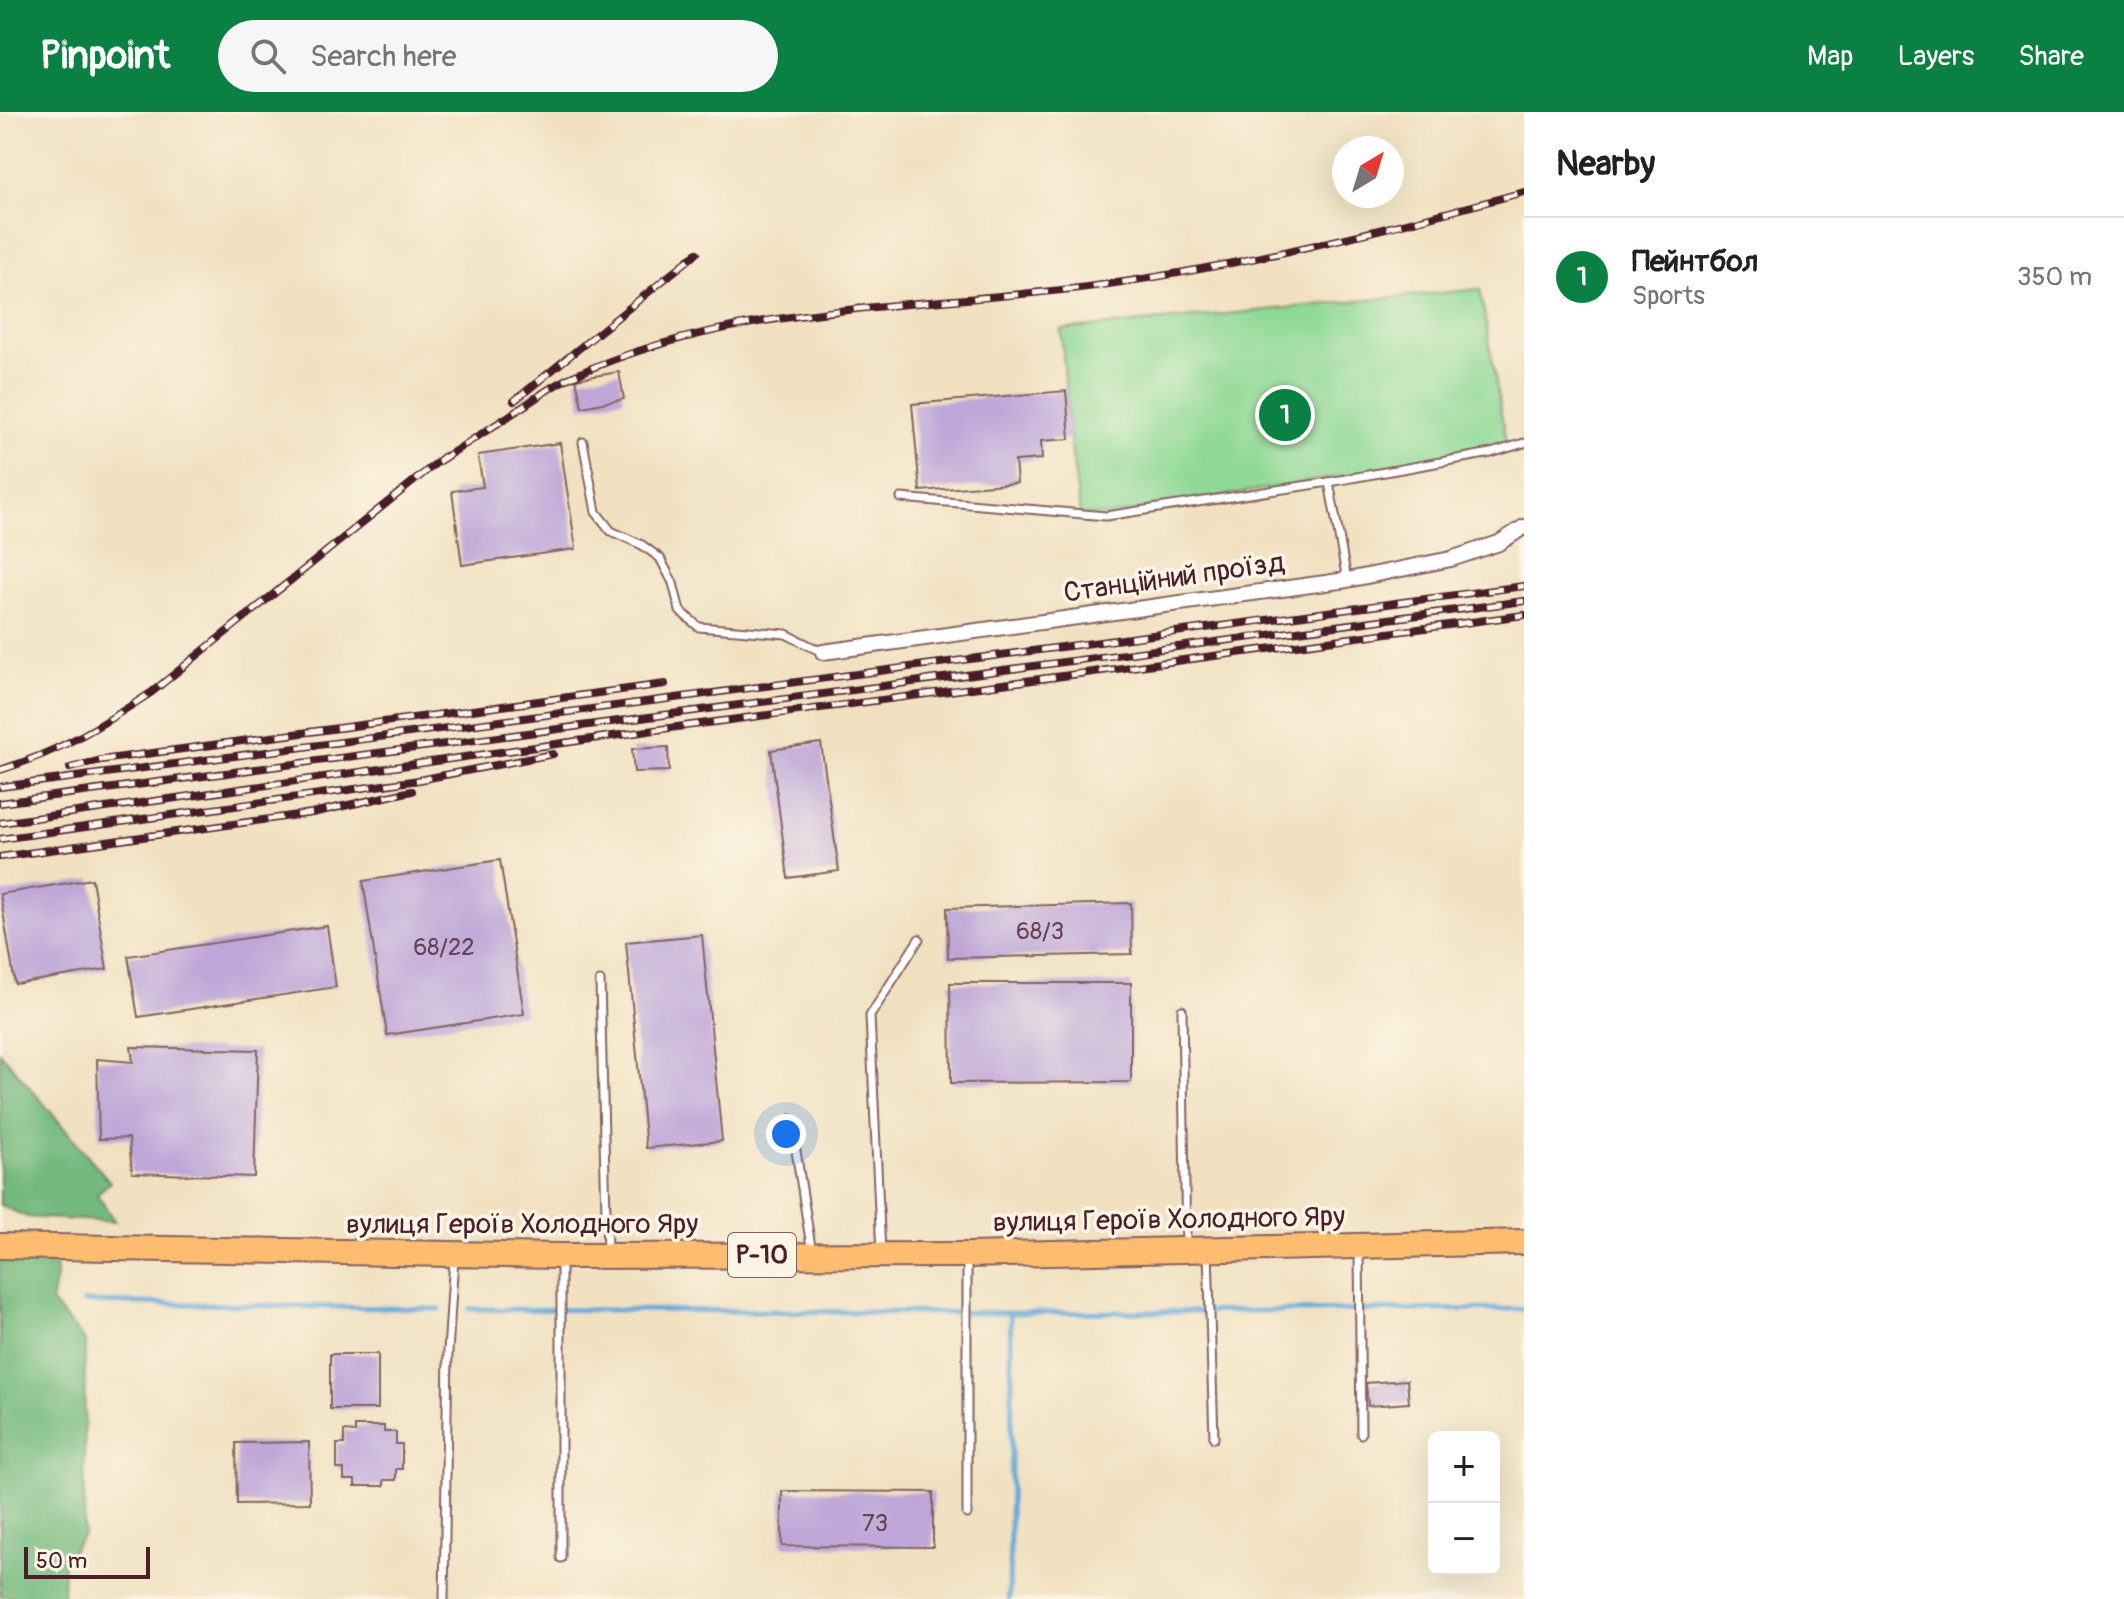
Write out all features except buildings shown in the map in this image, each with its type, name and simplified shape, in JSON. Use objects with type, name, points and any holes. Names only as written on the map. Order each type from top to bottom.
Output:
[{"type":"main road","name":"вулиця Героїв Холодного Яру","points":[[0,1246],[454,1256],[607,1256],[968,1255],[1524,1242]]},
{"type":"street","name":"Станційний проїзд","points":[[823,652],[1347,580],[1451,559],[1499,543],[1524,527]]},
{"type":"lane","points":[[583,442],[596,512],[611,531],[642,545],[660,558],[673,583],[680,611],[699,627],[786,634],[823,652]]},
{"type":"lane","points":[[901,498],[1106,516],[1329,482],[1491,453],[1524,443]]},
{"type":"lane","points":[[1329,482],[1347,580]]},
{"type":"lane","points":[[881,1255],[870,1016],[919,939]]},
{"type":"lane","points":[[600,981],[607,1256]]},
{"type":"lane","points":[[1182,1010],[1197,1248],[1211,1299],[1214,1438]]},
{"type":"lane","points":[[791,1119],[812,1255]]},
{"type":"lane","points":[[1359,1246],[1361,1434]]},
{"type":"lane","points":[[967,1514],[968,1255]]},
{"type":"lane","points":[[444,1599],[448,1352],[454,1256]]},
{"type":"lane","points":[[561,1256],[561,1558]]},
{"type":"green space","points":[[1480,289],[1507,448],[1106,516],[1080,514],[1061,330]]},
{"type":"green space","points":[[0,1052],[110,1182],[97,1194],[115,1222],[27,1217],[0,1205]]},
{"type":"green space","points":[[0,1246],[55,1247],[56,1277],[51,1302],[85,1341],[84,1534],[64,1562],[63,1596],[0,1596]]},
{"type":"waterway","points":[[84,1302],[440,1309]]},
{"type":"waterway","points":[[470,1309],[1010,1313]]},
{"type":"waterway","points":[[1009,1599],[1010,1313],[1524,1309]]},
{"type":"railway","points":[[438,462],[565,380],[633,353],[696,335],[824,312],[1087,287],[1197,270],[1361,234],[1524,192]]},
{"type":"railway","points":[[514,401],[697,253]]},
{"type":"railway","points":[[0,770],[79,737],[152,692],[445,456]]},
{"type":"railway","points":[[0,787],[1524,586]]},
{"type":"railway","points":[[0,803],[1524,601]]},
{"type":"railway","points":[[0,823],[662,729],[1524,615]]},
{"type":"railway","points":[[70,768],[101,760],[665,684]]},
{"type":"railway","points":[[0,839],[419,780],[553,754]]},
{"type":"railway","points":[[0,857],[312,813],[412,791]]},
{"type":"place","name":"Пейнтбол","points":[[1285,415]]}]
